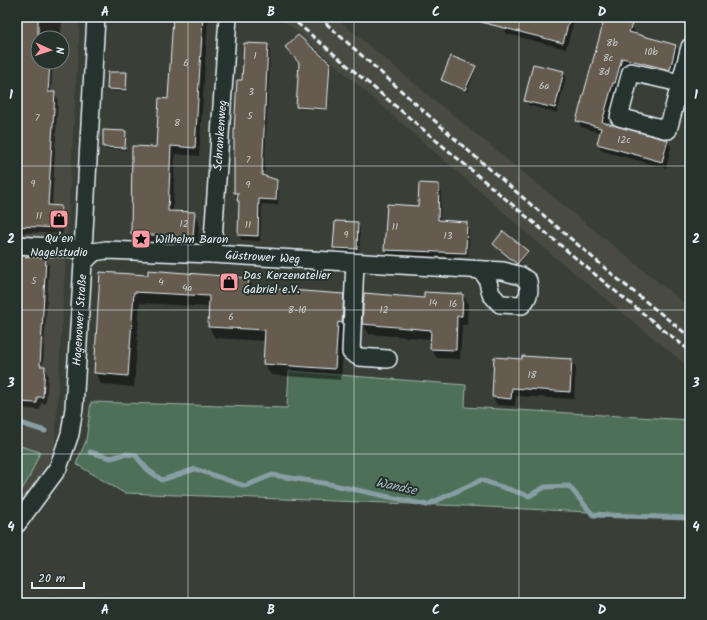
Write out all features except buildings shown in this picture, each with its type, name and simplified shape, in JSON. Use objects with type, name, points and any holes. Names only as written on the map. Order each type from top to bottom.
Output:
[{"type":"street","points":[[88,250],[96,17]]},
{"type":"street","name":"Schrankenweg","points":[[212,254],[228,17]]},
{"type":"street","points":[[680,83],[690,47]]},
{"type":"street","name":"Güstrower Weg","points":[[17,245],[88,250],[212,254],[480,270]]},
{"type":"street","name":"Hagenower Straße","points":[[17,524],[58,468],[70,434],[74,408],[83,263],[88,250]]},
{"type":"street","points":[[355,263],[351,352],[359,357],[388,359]]},
{"type":"shaded area","points":[[17,17],[80,17],[52,491],[17,536]]},
{"type":"shaded area","points":[[277,17],[335,17],[422,90],[690,308],[690,368],[550,253],[292,27]]},
{"type":"green space","points":[[289,371],[466,385],[465,407],[690,420],[690,517],[466,506],[124,493],[76,464],[86,441],[91,402],[287,408]]},
{"type":"green space","points":[[17,445],[40,452],[29,478],[17,498]]},
{"type":"waterway","name":"Wandse","points":[[17,422],[45,431]]},
{"type":"waterway","name":"Wandse","points":[[90,452],[111,458],[125,454],[135,455],[148,470],[162,480],[195,469],[245,486],[272,475],[329,484],[427,505],[481,480],[529,496],[545,487],[569,486],[593,515],[690,518]]},
{"type":"railway","points":[[290,17],[610,287],[690,351]]},
{"type":"railway","points":[[319,17],[464,147],[619,280],[690,337]]},
{"type":"place","name":"Qu’en Nagelstudio","points":[[59,219]]},
{"type":"place","name":"Wilhelm Baron","points":[[141,239]]},
{"type":"place","name":"Das Kerzenatelier Gabriel e.V.","points":[[229,282]]}]
